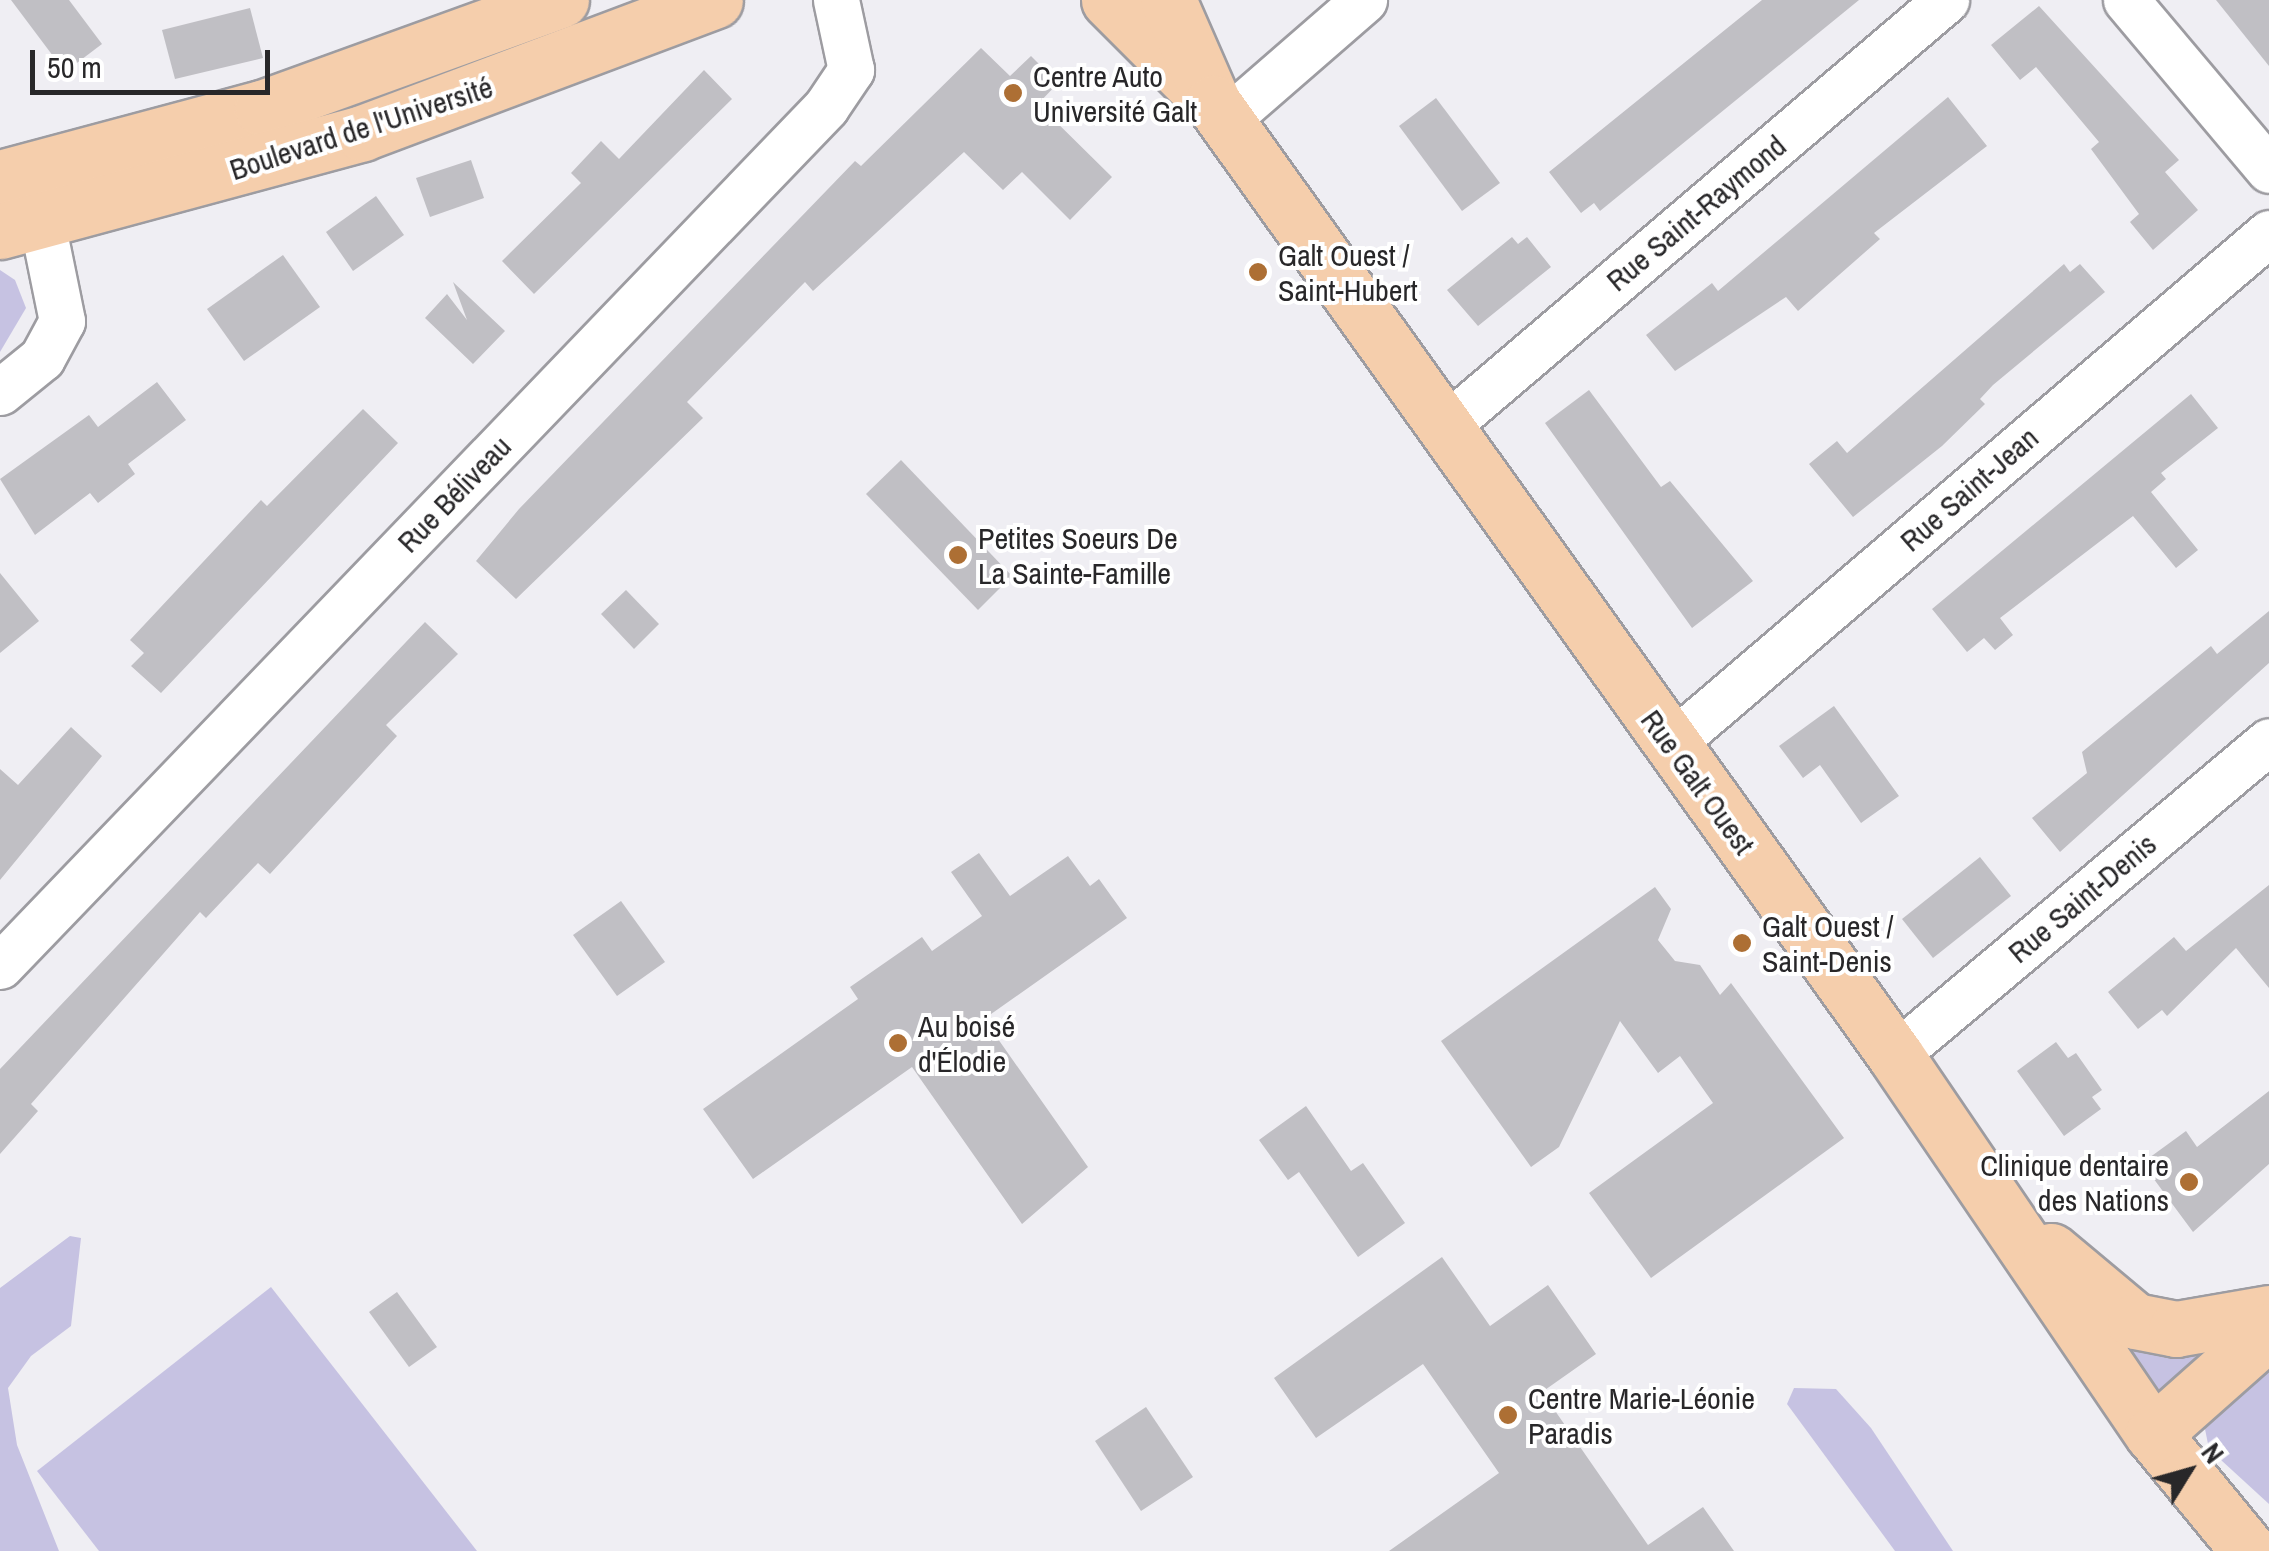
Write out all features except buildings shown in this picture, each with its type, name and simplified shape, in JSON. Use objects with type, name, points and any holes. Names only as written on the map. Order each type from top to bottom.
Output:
[{"type":"main road","name":"Boulevard de l'Université","points":[[19,201],[561,0]]},
{"type":"main road","name":"Boulevard de l'Université","points":[[19,201],[362,132],[715,0]]},
{"type":"main road","points":[[1110,0],[1219,111]]},
{"type":"main road","name":"Rue Galt Ouest","points":[[1168,0],[1219,111],[1989,1189],[2153,1434],[2249,1551]]},
{"type":"main road","points":[[1989,1189],[2092,1290],[2136,1321],[2176,1329],[2269,1313]]},
{"type":"main road","points":[[2153,1434],[2269,1331]]},
{"type":"street","name":"Rue Béliveau","points":[[0,966],[826,107],[852,70],[836,0]]},
{"type":"street","points":[[1219,111],[1364,0]]},
{"type":"street","name":"Rue Saint-Raymond","points":[[1446,426],[1946,0]]},
{"type":"street","points":[[2126,0],[2269,170]]},
{"type":"street","points":[[0,392],[42,358],[62,321],[19,201]]},
{"type":"street","name":"Rue Saint-Jean","points":[[1670,746],[2269,232]]},
{"type":"street","name":"Rue Saint-Denis","points":[[1895,1056],[2269,741]]},
{"type":"shaded area","points":[[0,270],[15,280],[26,308],[0,352]]},
{"type":"shaded area","points":[[70,1236],[81,1238],[71,1326],[31,1356],[8,1388],[17,1445],[59,1551],[0,1551],[0,1288]]},
{"type":"shaded area","points":[[271,1287],[477,1551],[99,1551],[37,1471]]},
{"type":"shaded area","points":[[2098,1317],[2244,1339],[2165,1408]]},
{"type":"shaded area","points":[[2269,1347],[2269,1504],[2209,1449],[2203,1419]]},
{"type":"shaded area","points":[[1794,1388],[1836,1389],[1871,1428],[1953,1551],[1895,1551],[1787,1404]]},
{"type":"place","name":"Centre Auto Université Galt","points":[[1013,93]]},
{"type":"place","name":"Galt Ouest / Saint-Hubert","points":[[1258,272]]},
{"type":"place","name":"Petites Soeurs De La Sainte-Famille","points":[[958,555]]},
{"type":"place","name":"Galt Ouest / Saint-Denis","points":[[1742,943]]},
{"type":"place","name":"Au boisé d'Élodie","points":[[898,1043]]},
{"type":"place","name":"Clinique dentaire des Nations","points":[[2189,1182]]},
{"type":"place","name":"Centre Marie-Léonie Paradis","points":[[1508,1415]]}]
